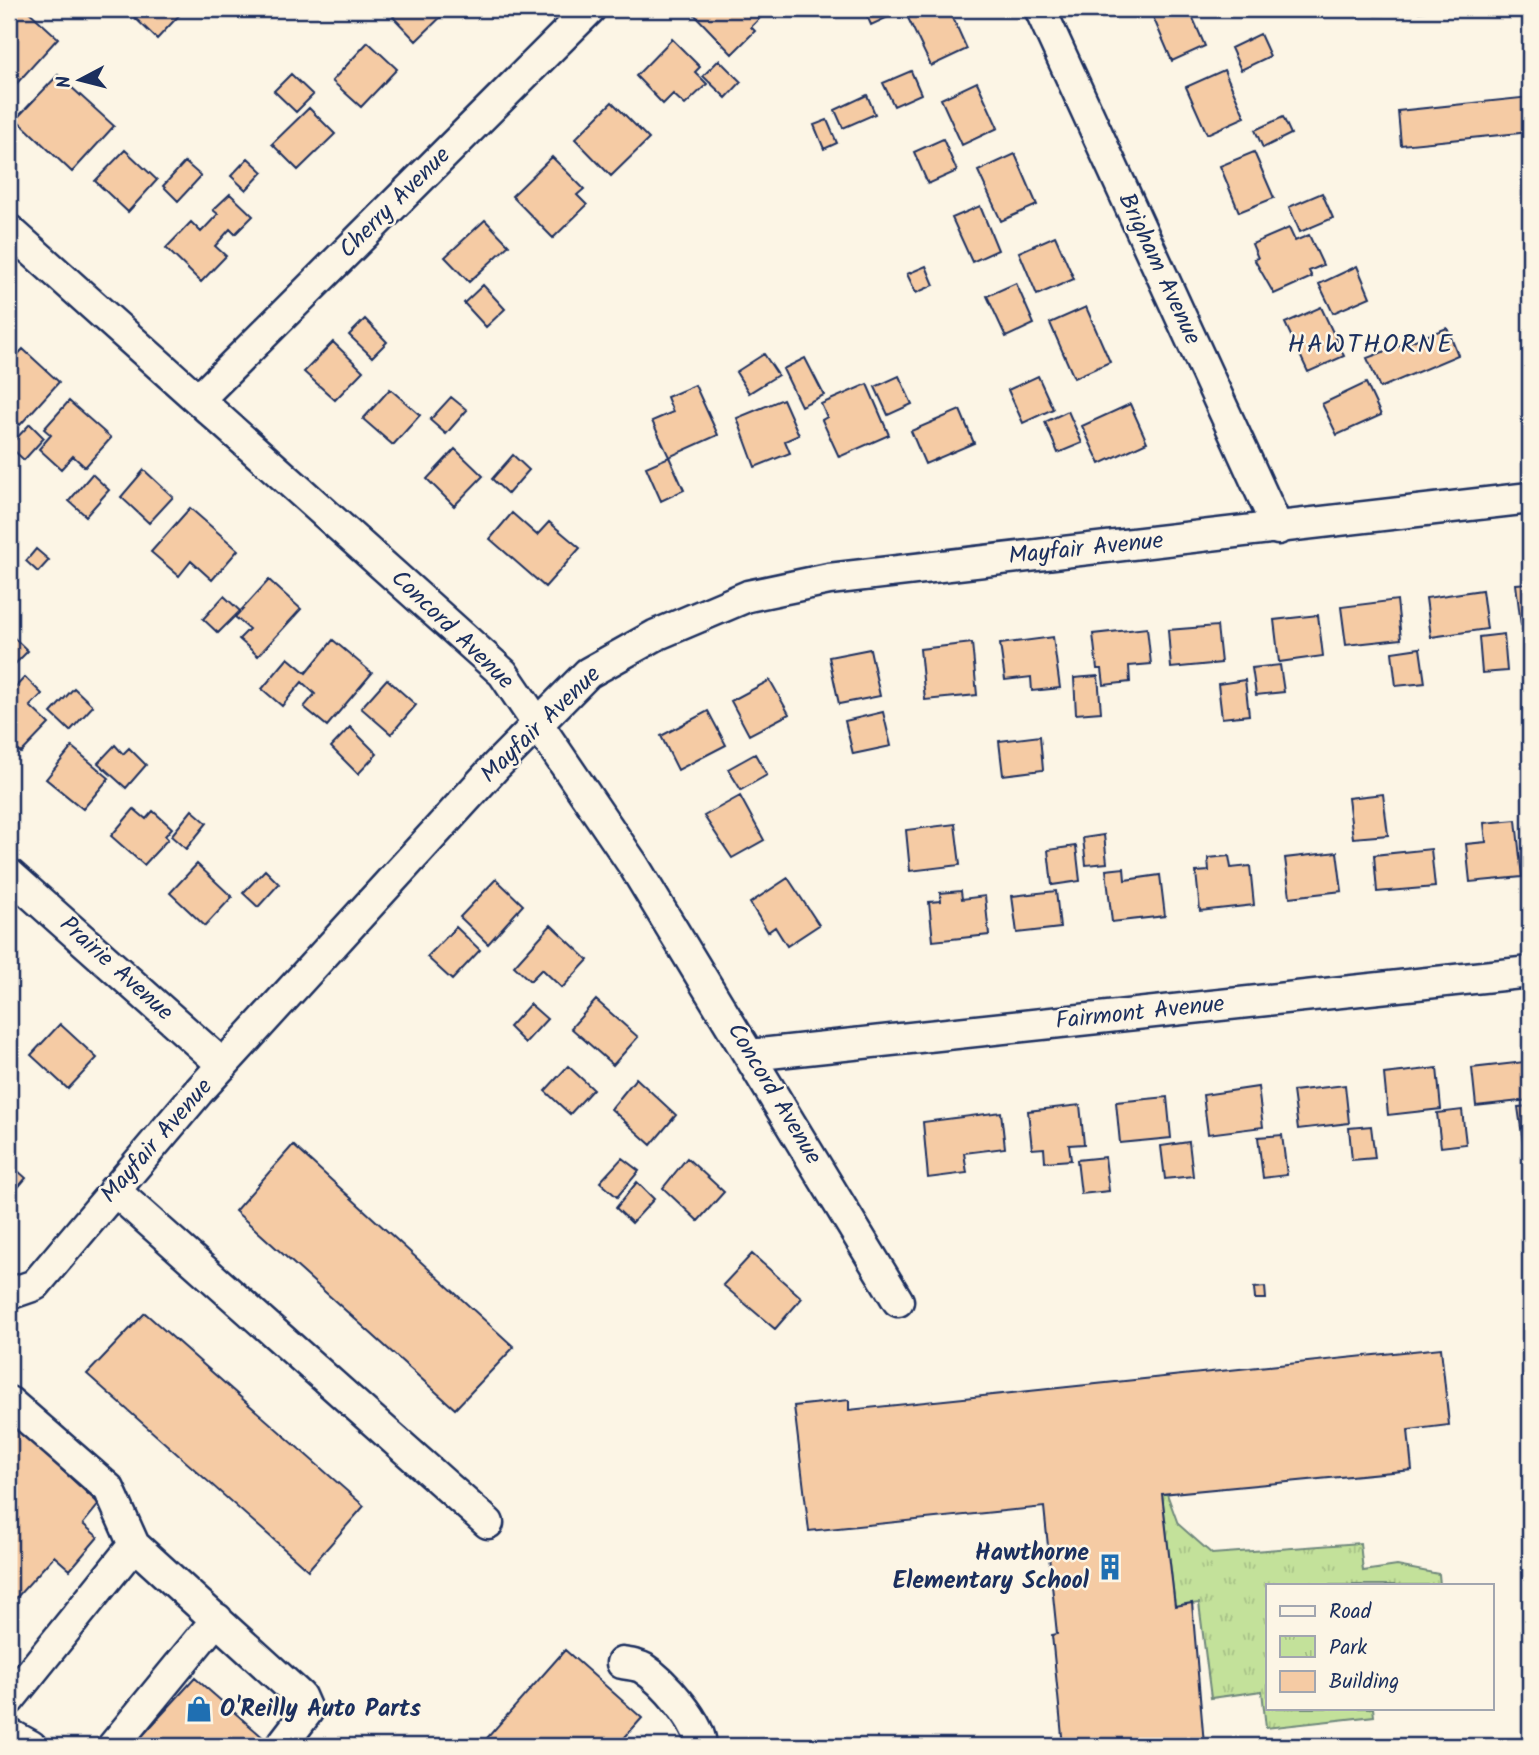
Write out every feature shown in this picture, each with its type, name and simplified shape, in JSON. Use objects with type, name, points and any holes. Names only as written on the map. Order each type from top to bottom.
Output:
[{"type":"street","name":"Cherry Avenue","points":[[200,398],[590,9]]},
{"type":"street","name":"Brigham Avenue","points":[[1040,9],[1278,529]]},
{"type":"street","name":"Concord Avenue","points":[[9,230],[200,398],[503,673],[539,722],[634,866],[898,1301]]},
{"type":"street","name":"Mayfair Avenue","points":[[9,1294],[35,1285],[223,1065],[539,722],[588,673],[656,635],[748,596],[874,572],[1278,529],[1530,498]]},
{"type":"street","name":"Prairie Avenue","points":[[9,874],[223,1065]]},
{"type":"street","name":"Fairmont Avenue","points":[[750,1055],[1530,972]]},
{"type":"street","points":[[114,1190],[488,1523]]},
{"type":"street","points":[[9,1402],[109,1489],[134,1545],[300,1696],[307,1712],[281,1746]]},
{"type":"street","points":[[9,1700],[134,1545]]},
{"type":"street","points":[[113,1746],[217,1619]]},
{"type":"street","points":[[622,1663],[642,1667],[688,1714],[701,1738],[701,1746]]},
{"type":"street","points":[[9,1734],[32,1746]]},
{"type":"green space","points":[[1162,1494],[1167,1494],[1178,1524],[1212,1554],[1360,1543],[1363,1571],[1397,1566],[1439,1574],[1440,1584],[1266,1584],[1266,1710],[1373,1710],[1374,1716],[1266,1728],[1262,1691],[1211,1698],[1199,1603],[1175,1606]]},
{"type":"building","points":[[19,9],[26,9],[58,38],[9,92],[9,20]]},
{"type":"building","points":[[134,9],[184,10],[157,39],[130,13]]},
{"type":"building","points":[[401,9],[449,9],[416,41],[393,17]]},
{"type":"building","points":[[864,9],[900,9],[901,11],[871,25]]},
{"type":"building","points":[[927,9],[949,9],[967,49],[931,66],[908,18]]},
{"type":"building","points":[[1189,9],[1205,46],[1172,61],[1150,10]]},
{"type":"building","points":[[1374,9],[1452,9],[1375,15]]},
{"type":"building","points":[[691,11],[767,11],[751,27],[755,31],[732,54]]},
{"type":"building","points":[[1260,34],[1270,56],[1241,70],[1231,48]]},
{"type":"building","points":[[672,39],[700,67],[695,72],[707,84],[685,105],[673,94],[663,104],[636,76]]},
{"type":"building","points":[[368,42],[397,69],[361,107],[332,81]]},
{"type":"building","points":[[719,60],[741,82],[726,98],[703,76]]},
{"type":"building","points":[[1224,70],[1245,117],[1207,134],[1186,87]]},
{"type":"building","points":[[911,71],[921,94],[894,106],[883,83]]},
{"type":"building","points":[[291,74],[313,95],[296,112],[274,91]]},
{"type":"building","points":[[58,75],[114,126],[72,172],[16,119]]},
{"type":"building","points":[[977,82],[998,128],[962,145],[941,99]]},
{"type":"building","points":[[867,95],[875,114],[843,128],[835,110]]},
{"type":"building","points":[[1530,97],[1530,132],[1401,145],[1398,111]]},
{"type":"building","points":[[612,102],[649,139],[611,176],[575,139]]},
{"type":"building","points":[[309,108],[335,134],[298,170],[272,144]]},
{"type":"building","points":[[1283,117],[1291,134],[1263,148],[1255,130]]},
{"type":"building","points":[[827,120],[837,143],[824,149],[814,125]]},
{"type":"building","points":[[943,139],[957,171],[928,184],[914,152]]},
{"type":"building","points":[[125,150],[157,180],[128,212],[95,181]]},
{"type":"building","points":[[1254,152],[1274,198],[1239,212],[1220,166]]},
{"type":"building","points":[[1015,154],[1037,205],[1001,221],[978,171]]},
{"type":"building","points":[[552,157],[584,189],[577,195],[587,205],[553,238],[512,196]]},
{"type":"building","points":[[248,158],[263,172],[246,190],[231,176]]},
{"type":"building","points":[[185,162],[201,176],[178,201],[163,186]]},
{"type":"building","points":[[1322,193],[1333,218],[1300,232],[1289,207]]},
{"type":"building","points":[[230,194],[253,216],[235,234],[230,229],[215,246],[226,256],[201,282],[166,248],[191,222],[201,232],[218,214],[213,210]]},
{"type":"building","points":[[980,206],[998,250],[972,262],[952,218]]},
{"type":"building","points":[[485,220],[509,245],[469,282],[445,257]]},
{"type":"building","points":[[1289,228],[1295,241],[1309,235],[1323,265],[1309,271],[1312,277],[1274,294],[1254,259],[1258,258],[1252,244]]},
{"type":"building","points":[[1055,236],[1074,279],[1037,295],[1019,252]]},
{"type":"building","points":[[926,266],[934,285],[916,293],[907,274]]},
{"type":"building","points":[[1357,266],[1370,297],[1333,313],[1319,284]]},
{"type":"building","points":[[1016,283],[1034,324],[1006,337],[987,296]]},
{"type":"building","points":[[483,285],[505,309],[486,327],[464,303]]},
{"type":"building","points":[[1086,307],[1110,362],[1074,378],[1050,323]]},
{"type":"building","points":[[1321,307],[1344,356],[1308,372],[1285,323]]},
{"type":"building","points":[[365,319],[387,342],[372,357],[349,335]]},
{"type":"building","points":[[1447,328],[1458,355],[1380,388],[1367,358]]},
{"type":"building","points":[[333,342],[363,371],[335,400],[304,372]]},
{"type":"building","points":[[23,349],[59,382],[20,425],[9,414],[9,364]]},
{"type":"building","points":[[764,354],[778,375],[749,393],[736,372]]},
{"type":"building","points":[[805,358],[824,395],[801,406],[783,369]]},
{"type":"building","points":[[899,376],[912,404],[888,415],[875,387]]},
{"type":"building","points":[[1038,376],[1053,409],[1023,423],[1008,390]]},
{"type":"building","points":[[1366,383],[1381,415],[1337,435],[1322,404]]},
{"type":"building","points":[[867,384],[889,435],[839,457],[822,420],[827,417],[821,404]]},
{"type":"building","points":[[695,385],[718,435],[669,457],[652,421],[673,412],[667,397]]},
{"type":"building","points":[[390,389],[420,415],[393,445],[363,419]]},
{"type":"building","points":[[451,397],[467,410],[446,434],[430,420]]},
{"type":"building","points":[[783,399],[799,435],[785,441],[790,453],[755,467],[737,418]]},
{"type":"building","points":[[69,401],[111,438],[85,467],[73,456],[61,469],[39,449],[51,435],[44,429]]},
{"type":"building","points":[[1130,404],[1147,442],[1100,464],[1082,426]]},
{"type":"building","points":[[960,410],[974,443],[925,464],[911,431]]},
{"type":"building","points":[[1068,411],[1082,443],[1058,453],[1045,422]]},
{"type":"building","points":[[30,424],[44,438],[24,460],[9,446]]},
{"type":"building","points":[[455,449],[483,476],[454,506],[427,479]]},
{"type":"building","points":[[513,455],[529,470],[508,494],[492,479]]},
{"type":"building","points":[[669,457],[684,490],[661,501],[646,467]]},
{"type":"building","points":[[144,470],[173,497],[149,523],[121,497]]},
{"type":"building","points":[[92,474],[109,490],[86,516],[69,501]]},
{"type":"building","points":[[190,508],[238,550],[212,580],[191,561],[179,576],[151,552]]},
{"type":"building","points":[[512,513],[537,535],[549,522],[580,548],[545,587],[490,539]]},
{"type":"building","points":[[36,549],[49,560],[38,572],[26,561]]},
{"type":"building","points":[[269,580],[301,609],[258,656],[239,639],[249,629],[235,617]]},
{"type":"building","points":[[1530,583],[1530,623],[1521,625],[1516,584]]},
{"type":"building","points":[[1482,590],[1487,629],[1431,637],[1426,598]]},
{"type":"building","points":[[224,596],[240,611],[218,633],[203,619]]},
{"type":"building","points":[[1397,600],[1401,639],[1346,645],[1341,607]]},
{"type":"building","points":[[1318,615],[1323,656],[1279,662],[1274,620]]},
{"type":"building","points":[[1217,626],[1221,663],[1171,668],[1168,630]]},
{"type":"building","points":[[1147,628],[1151,664],[1129,666],[1130,682],[1104,685],[1102,669],[1097,669],[1093,634]]},
{"type":"building","points":[[9,633],[28,651],[9,670]]},
{"type":"building","points":[[1504,634],[1507,671],[1482,673],[1479,637]]},
{"type":"building","points":[[1053,637],[1060,688],[1032,691],[1031,677],[1005,680],[1000,644]]},
{"type":"building","points":[[333,640],[372,673],[327,726],[304,707],[315,694],[302,682],[282,706],[262,689],[288,658],[306,673]]},
{"type":"building","points":[[972,643],[977,695],[925,700],[920,649]]},
{"type":"building","points":[[1420,648],[1425,683],[1396,686],[1392,652]]},
{"type":"building","points":[[870,649],[880,696],[839,704],[829,657]]},
{"type":"building","points":[[1280,665],[1284,692],[1256,695],[1252,668]]},
{"type":"building","points":[[1098,676],[1101,712],[1076,714],[1074,678]]},
{"type":"building","points":[[25,677],[42,694],[30,706],[49,724],[21,753],[9,742],[9,694]]},
{"type":"building","points":[[387,679],[416,705],[391,734],[361,708]]},
{"type":"building","points":[[770,680],[789,714],[749,735],[731,701]]},
{"type":"building","points":[[1245,680],[1249,715],[1222,718],[1218,684]]},
{"type":"building","points":[[74,688],[93,706],[70,731],[51,713]]},
{"type":"building","points":[[708,711],[726,745],[678,770],[661,736]]},
{"type":"building","points":[[883,712],[891,746],[853,754],[845,721]]},
{"type":"building","points":[[350,727],[377,754],[358,774],[331,747]]},
{"type":"building","points":[[1040,736],[1043,770],[1003,775],[999,741]]},
{"type":"building","points":[[115,745],[123,754],[129,748],[146,765],[126,788],[98,763]]},
{"type":"building","points":[[72,747],[109,778],[83,809],[46,779]]},
{"type":"building","points":[[755,754],[767,775],[741,790],[728,769]]},
{"type":"building","points":[[1383,794],[1388,835],[1353,838],[1348,798]]},
{"type":"building","points":[[740,796],[764,840],[732,858],[704,816]]},
{"type":"building","points":[[134,809],[146,819],[153,811],[172,828],[165,836],[168,839],[144,865],[111,836]]},
{"type":"building","points":[[192,810],[207,823],[186,849],[171,836]]},
{"type":"building","points":[[1516,820],[1522,877],[1470,882],[1466,844],[1486,842],[1484,823]]},
{"type":"building","points":[[955,824],[960,865],[910,871],[906,830]]},
{"type":"building","points":[[1104,835],[1107,863],[1086,865],[1083,838]]},
{"type":"building","points":[[1076,846],[1080,881],[1052,885],[1048,850]]},
{"type":"building","points":[[1431,849],[1435,887],[1377,892],[1374,855]]},
{"type":"building","points":[[1337,852],[1342,891],[1290,897],[1285,858]]},
{"type":"building","points":[[1229,856],[1231,868],[1250,866],[1254,905],[1200,911],[1196,872],[1209,871],[1208,858]]},
{"type":"building","points":[[197,864],[232,897],[205,926],[170,893]]},
{"type":"building","points":[[1124,868],[1125,880],[1160,875],[1165,916],[1112,922],[1106,870]]},
{"type":"building","points":[[265,870],[279,884],[258,907],[243,893]]},
{"type":"building","points":[[788,878],[819,925],[787,946],[775,927],[768,932],[750,903]]},
{"type":"building","points":[[496,879],[523,905],[488,944],[460,917]]},
{"type":"building","points":[[961,891],[962,899],[985,896],[989,935],[933,941],[929,902],[941,901],[940,893]]},
{"type":"building","points":[[1056,891],[1060,928],[1017,933],[1012,896]]},
{"type":"building","points":[[551,925],[588,960],[562,988],[542,969],[530,981],[514,966]]},
{"type":"building","points":[[456,927],[480,950],[452,980],[427,957]]},
{"type":"building","points":[[596,1000],[638,1037],[613,1065],[571,1028]]},
{"type":"building","points":[[530,1004],[547,1019],[525,1043],[509,1027]]},
{"type":"building","points":[[60,1024],[97,1058],[68,1089],[31,1055]]},
{"type":"building","points":[[1524,1062],[1529,1100],[1476,1106],[1472,1068]]},
{"type":"building","points":[[568,1066],[593,1089],[570,1114],[545,1091]]},
{"type":"building","points":[[1437,1068],[1441,1109],[1388,1115],[1384,1074]]},
{"type":"building","points":[[636,1078],[676,1115],[651,1145],[611,1109]]},
{"type":"building","points":[[1345,1085],[1349,1123],[1298,1129],[1293,1091]]},
{"type":"building","points":[[1258,1087],[1263,1127],[1208,1134],[1203,1095]]},
{"type":"building","points":[[1167,1097],[1171,1138],[1120,1143],[1116,1102]]},
{"type":"building","points":[[1080,1105],[1084,1144],[1069,1145],[1071,1160],[1045,1162],[1044,1148],[1032,1149],[1028,1111]]},
{"type":"building","points":[[1530,1106],[1530,1141],[1523,1142],[1518,1107]]},
{"type":"building","points":[[1462,1110],[1466,1144],[1441,1147],[1437,1113]]},
{"type":"building","points":[[1001,1112],[1005,1148],[964,1153],[967,1173],[928,1178],[923,1122]]},
{"type":"building","points":[[1371,1126],[1375,1158],[1352,1160],[1349,1128]]},
{"type":"building","points":[[1282,1135],[1287,1175],[1263,1178],[1258,1137]]},
{"type":"building","points":[[1189,1142],[1193,1176],[1165,1179],[1161,1146]]},
{"type":"building","points":[[293,1145],[514,1347],[455,1409],[235,1211]]},
{"type":"building","points":[[1105,1157],[1109,1191],[1081,1194],[1077,1160]]},
{"type":"building","points":[[622,1158],[639,1171],[617,1197],[600,1182]]},
{"type":"building","points":[[687,1158],[724,1192],[698,1221],[663,1188]]},
{"type":"building","points":[[9,1163],[26,1178],[9,1198]]},
{"type":"building","points":[[637,1182],[654,1199],[632,1223],[616,1208]]},
{"type":"building","points":[[752,1254],[802,1298],[775,1329],[723,1285]]},
{"type":"building","points":[[1265,1287],[1266,1299],[1255,1299],[1254,1288]]},
{"type":"building","points":[[145,1313],[364,1506],[308,1570],[87,1374]]},
{"type":"building","name":"Hawthorne Elementary School","points":[[1441,1348],[1449,1425],[1408,1430],[1412,1470],[1162,1494],[1175,1606],[1192,1603],[1204,1744],[1063,1746],[1052,1635],[1057,1634],[1044,1507],[809,1531],[794,1406],[849,1400],[849,1410]]},
{"type":"building","points":[[9,1421],[99,1504],[83,1524],[98,1537],[70,1570],[54,1556],[9,1606]]},
{"type":"building","points":[[565,1650],[642,1718],[617,1746],[480,1746]]},
{"type":"building","name":"O'Reilly Auto Parts","points":[[195,1678],[266,1740],[260,1746],[133,1746]]},
{"type":"place","name":"Hawthorne Elementary School","points":[[1110,1567]]},
{"type":"place","name":"O'Reilly Auto Parts","points":[[199,1709]]},
{"type":"district","name":"HAWTHORNE","points":[[1371,345]]}]
